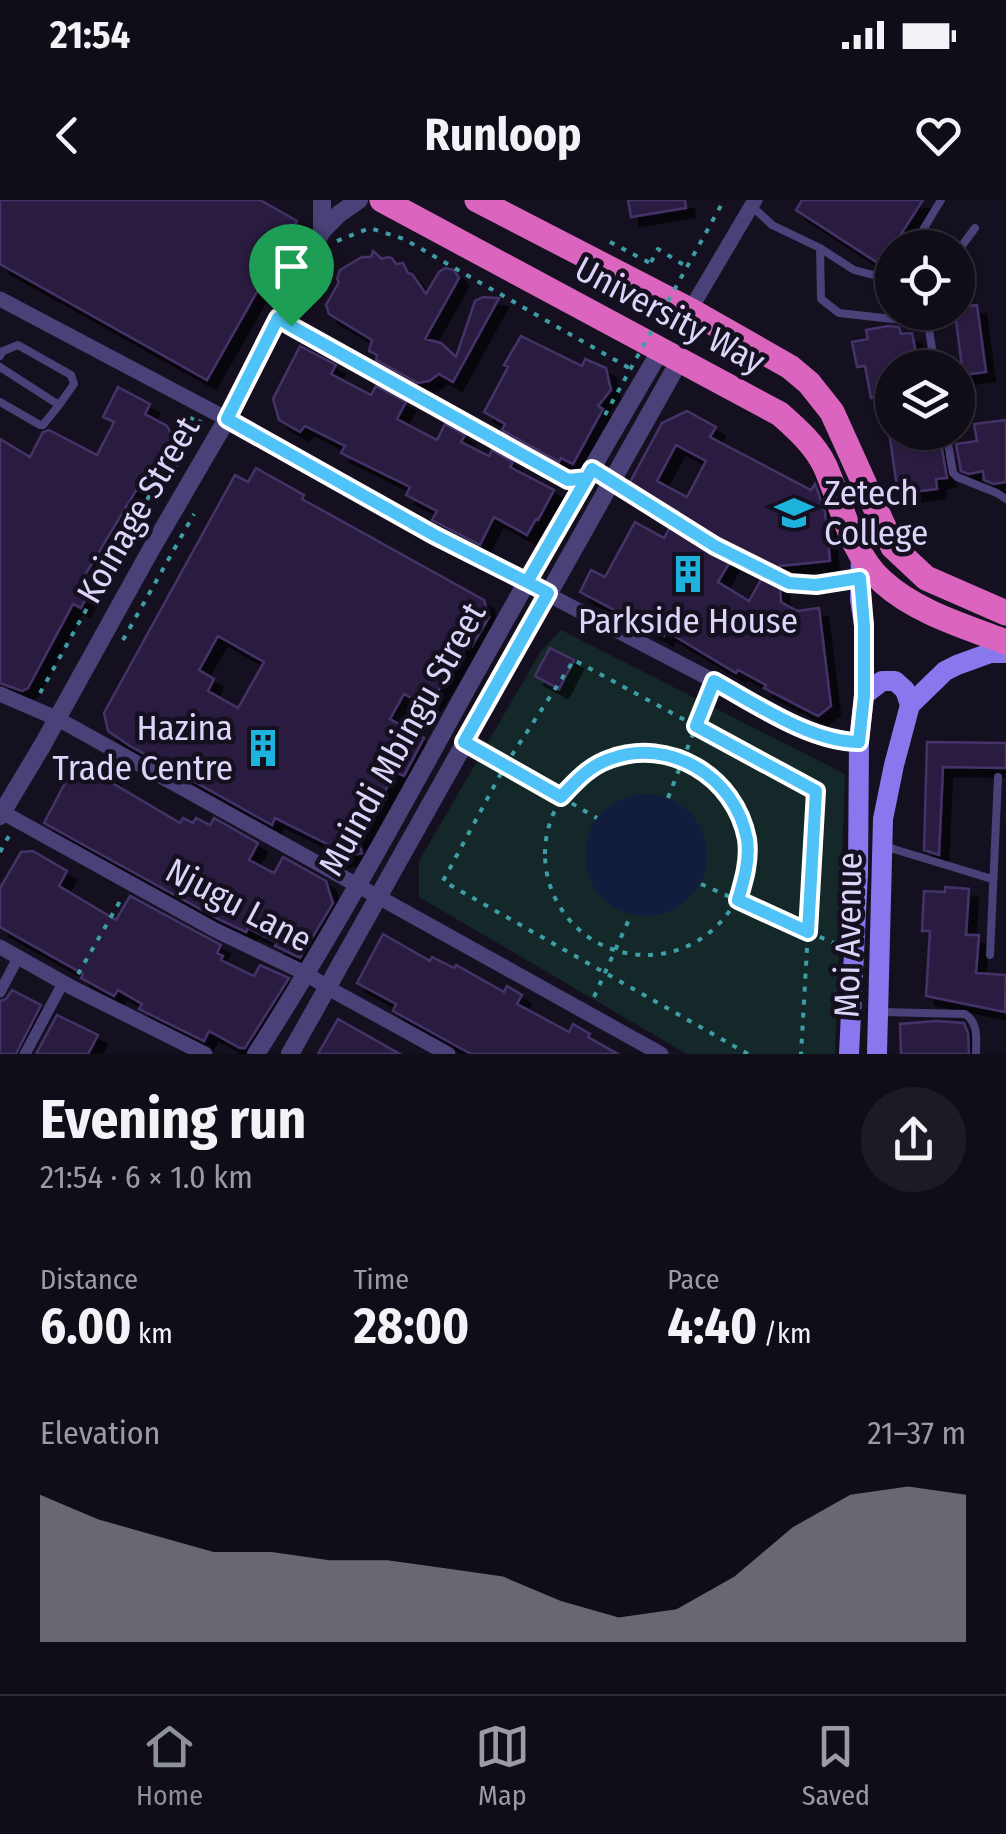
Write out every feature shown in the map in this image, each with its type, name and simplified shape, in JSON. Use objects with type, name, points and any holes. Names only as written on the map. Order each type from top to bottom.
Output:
[{"type":"highway","name":"University Way","points":[[382,200],[780,414],[804,436],[823,463],[860,566]]},
{"type":"highway","name":"University Way","points":[[478,200],[690,310],[790,367],[832,412],[893,547],[926,578],[1006,613]]},
{"type":"highway","points":[[860,566],[908,601],[1006,642]]},
{"type":"main road","name":"Moi Avenue","points":[[849,1054],[858,872],[859,742],[864,696],[860,566]]},
{"type":"main road","points":[[864,696],[882,681],[895,681],[905,690],[910,705],[957,665],[990,653],[1006,653]]},
{"type":"main road","name":"Moi Avenue","points":[[878,1054],[883,818],[910,705]]},
{"type":"street","name":"Koinage Street","points":[[322,200],[322,231]]},
{"type":"street","name":"Koinage Street","points":[[1,814],[227,419],[322,231],[359,200]]},
{"type":"street","points":[[690,310],[754,203]]},
{"type":"street","points":[[0,299],[200,412],[227,419],[434,535],[817,735],[859,742]]},
{"type":"street","points":[[278,318],[568,480],[589,473]]},
{"type":"street","name":"Muindi Mbingu Street","points":[[256,1054],[358,886],[589,473],[672,353]]},
{"type":"street","name":"Muindi Mbingu Street","points":[[290,1054],[611,480],[672,353]]},
{"type":"street","points":[[0,694],[58,719],[661,1054]]},
{"type":"street","name":"Njugu Lane","points":[[1,814],[214,930],[307,974],[448,1054]]},
{"type":"street","points":[[0,946],[67,985],[205,1054]]},
{"type":"street","points":[[0,992],[18,958]]},
{"type":"street","points":[[25,1054],[67,985]]},
{"type":"lane","points":[[923,230],[941,200]]},
{"type":"lane","points":[[754,203],[772,225],[854,270],[875,276]]},
{"type":"lane","points":[[820,248],[821,299],[839,313],[875,317]]},
{"type":"lane","points":[[0,356],[18,345],[72,375],[74,384],[40,426],[0,402]]},
{"type":"lane","points":[[0,367],[59,405]]},
{"type":"lane","points":[[949,450],[953,474],[1006,500]]},
{"type":"lane","points":[[589,473],[611,480],[715,546],[789,583],[816,585],[860,566]]},
{"type":"lane","points":[[990,955],[998,777]]},
{"type":"lane","points":[[882,846],[992,879]]},
{"type":"lane","points":[[878,1012],[965,1014],[976,1026],[976,1054]]},
{"type":"path","points":[[605,415],[724,200]]},
{"type":"path","points":[[651,262],[658,249],[687,267]]},
{"type":"path","points":[[603,352],[612,346]]},
{"type":"path","points":[[94,612],[200,412]]},
{"type":"path","points":[[31,708],[200,412]]},
{"type":"path","points":[[748,1054],[443,881],[506,764],[574,660],[816,791],[801,1054]]},
{"type":"path","points":[[668,798],[714,681]]},
{"type":"path","points":[[464,742],[597,818]]},
{"type":"path","points":[[638,752],[668,755],[697,766],[721,785],[738,811],[747,840],[747,871],[738,900],[718,927],[691,946],[659,956],[626,954],[595,942],[570,922],[552,893],[544,861],[547,828],[561,797],[582,775],[608,759],[638,752]]},
{"type":"path","points":[[67,985],[130,882]]},
{"type":"path","points":[[700,884],[838,945]]},
{"type":"path","points":[[593,999],[630,915]]},
{"type":"green space","points":[[561,630],[845,774],[835,1054],[687,1054],[419,897],[419,861],[541,651]]},
{"type":"water","points":[[646,794],[669,799],[689,812],[702,832],[707,855],[702,878],[689,898],[669,911],[646,916],[623,911],[603,898],[590,878],[585,855],[590,832],[603,812],[623,799]]},
{"type":"building","points":[[0,200],[260,200],[297,221],[207,380],[0,264]]},
{"type":"building","points":[[628,200],[685,200],[686,208],[631,217]]},
{"type":"building","points":[[802,200],[923,200],[904,230],[875,230],[875,261],[796,210]]},
{"type":"building","points":[[373,251],[382,259],[403,263],[426,294],[439,272],[445,268],[454,270],[459,278],[425,339],[441,343],[456,357],[475,301],[499,298],[453,382],[439,374],[418,383],[376,360],[377,355],[369,351],[372,340],[329,314],[326,305],[339,282],[340,270],[362,257],[371,257]]},
{"type":"building","points":[[975,305],[986,372],[975,373],[975,350],[960,350],[957,330],[975,330]]},
{"type":"building","points":[[866,330],[912,333],[915,350],[875,350],[875,397],[871,398],[865,366],[857,367],[852,342],[868,339]]},
{"type":"building","points":[[521,336],[582,366],[585,359],[606,368],[611,390],[598,406],[603,409],[573,464],[561,458],[559,462],[502,430],[505,424],[484,412]]},
{"type":"building","points":[[300,346],[336,365],[331,374],[371,395],[376,386],[406,402],[397,419],[437,440],[445,424],[465,435],[461,442],[489,456],[492,450],[513,462],[510,467],[554,490],[527,535],[494,517],[480,545],[432,520],[437,511],[406,495],[410,487],[341,453],[345,446],[305,426],[300,432],[279,420],[273,399]]},
{"type":"building","points":[[118,387],[150,404],[145,414],[167,426],[174,439],[148,489],[140,484],[85,575],[95,580],[81,608],[73,604],[28,688],[22,691],[0,683],[0,439],[30,457],[43,432],[49,430],[97,455],[114,422],[103,417]]},
{"type":"building","points":[[687,411],[716,427],[710,437],[811,490],[815,484],[825,512],[830,561],[780,566],[780,570],[719,539],[629,484],[662,423]],"holes":[[[676,445],[706,461],[687,497],[657,481]]]},
{"type":"building","points":[[1006,420],[1006,482],[994,484],[984,480],[983,471],[961,471],[957,450],[975,450],[975,424]]},
{"type":"building","points":[[892,450],[942,450],[947,478],[936,479],[937,489],[913,492],[913,485],[897,487]]},
{"type":"building","points":[[256,468],[304,495],[302,499],[484,600],[489,617],[428,707],[404,694],[390,719],[424,738],[404,776],[395,772],[359,841],[362,853],[336,859],[333,847],[275,818],[272,825],[108,731],[104,713],[235,475],[248,482]],"holes":[[[218,636],[264,662],[238,708],[208,691],[214,679],[199,670]]]},
{"type":"building","points":[[635,522],[664,538],[670,527],[730,562],[718,582],[749,601],[762,578],[780,587],[781,602],[797,611],[819,608],[831,706],[818,716],[666,631],[664,636],[580,592],[591,570],[605,577]]},
{"type":"building","points":[[550,648],[574,660],[559,689],[535,676]]},
{"type":"building","points":[[927,742],[1006,743],[1006,768],[943,767],[939,855],[924,850]]},
{"type":"building","points":[[92,759],[115,771],[109,781],[180,823],[183,818],[193,823],[196,818],[210,825],[214,818],[258,843],[249,860],[274,873],[283,857],[326,881],[333,903],[300,958],[248,928],[246,932],[220,920],[44,823],[74,766]]},
{"type":"building","points":[[33,851],[67,871],[59,886],[116,920],[130,896],[221,945],[217,953],[223,956],[221,960],[254,976],[260,965],[289,978],[245,1048],[209,1031],[204,1041],[139,1009],[142,1004],[118,990],[114,996],[0,927],[0,888],[21,852]]},
{"type":"building","points":[[945,887],[969,889],[966,935],[979,935],[976,973],[1006,975],[1005,1012],[926,996],[930,931],[922,931],[924,891],[945,892]]},
{"type":"building","points":[[383,934],[430,961],[432,957],[454,968],[456,965],[504,992],[507,986],[522,995],[517,1004],[569,1032],[573,1024],[618,1054],[471,1054],[393,1011],[396,1004],[357,983]]},
{"type":"building","points":[[12,990],[41,1005],[16,1054],[0,1054],[0,1001]]},
{"type":"building","points":[[57,1015],[98,1035],[88,1054],[36,1054]]},
{"type":"building","points":[[338,1019],[400,1054],[318,1054]]},
{"type":"building","points":[[964,1023],[969,1054],[901,1054],[900,1024]]},
{"type":"place","name":"Zetech College","points":[[794,513]]},
{"type":"place","name":"Parkside House","points":[[688,574]]},
{"type":"place","name":"Hazina Trade Centre","points":[[263,748]]},
{"type":"route","points":[[291,326],[278,318],[227,419],[434,535],[527,582],[587,478],[592,469],[715,546],[789,583],[816,585],[860,578],[864,696],[859,742],[817,735],[714,681],[696,726],[816,791],[808,932],[738,900],[747,871],[747,840],[738,811],[721,785],[697,766],[668,755],[638,752],[608,759],[582,775],[561,797],[464,742],[548,593],[527,582],[587,478],[568,480],[291,326]]}]
